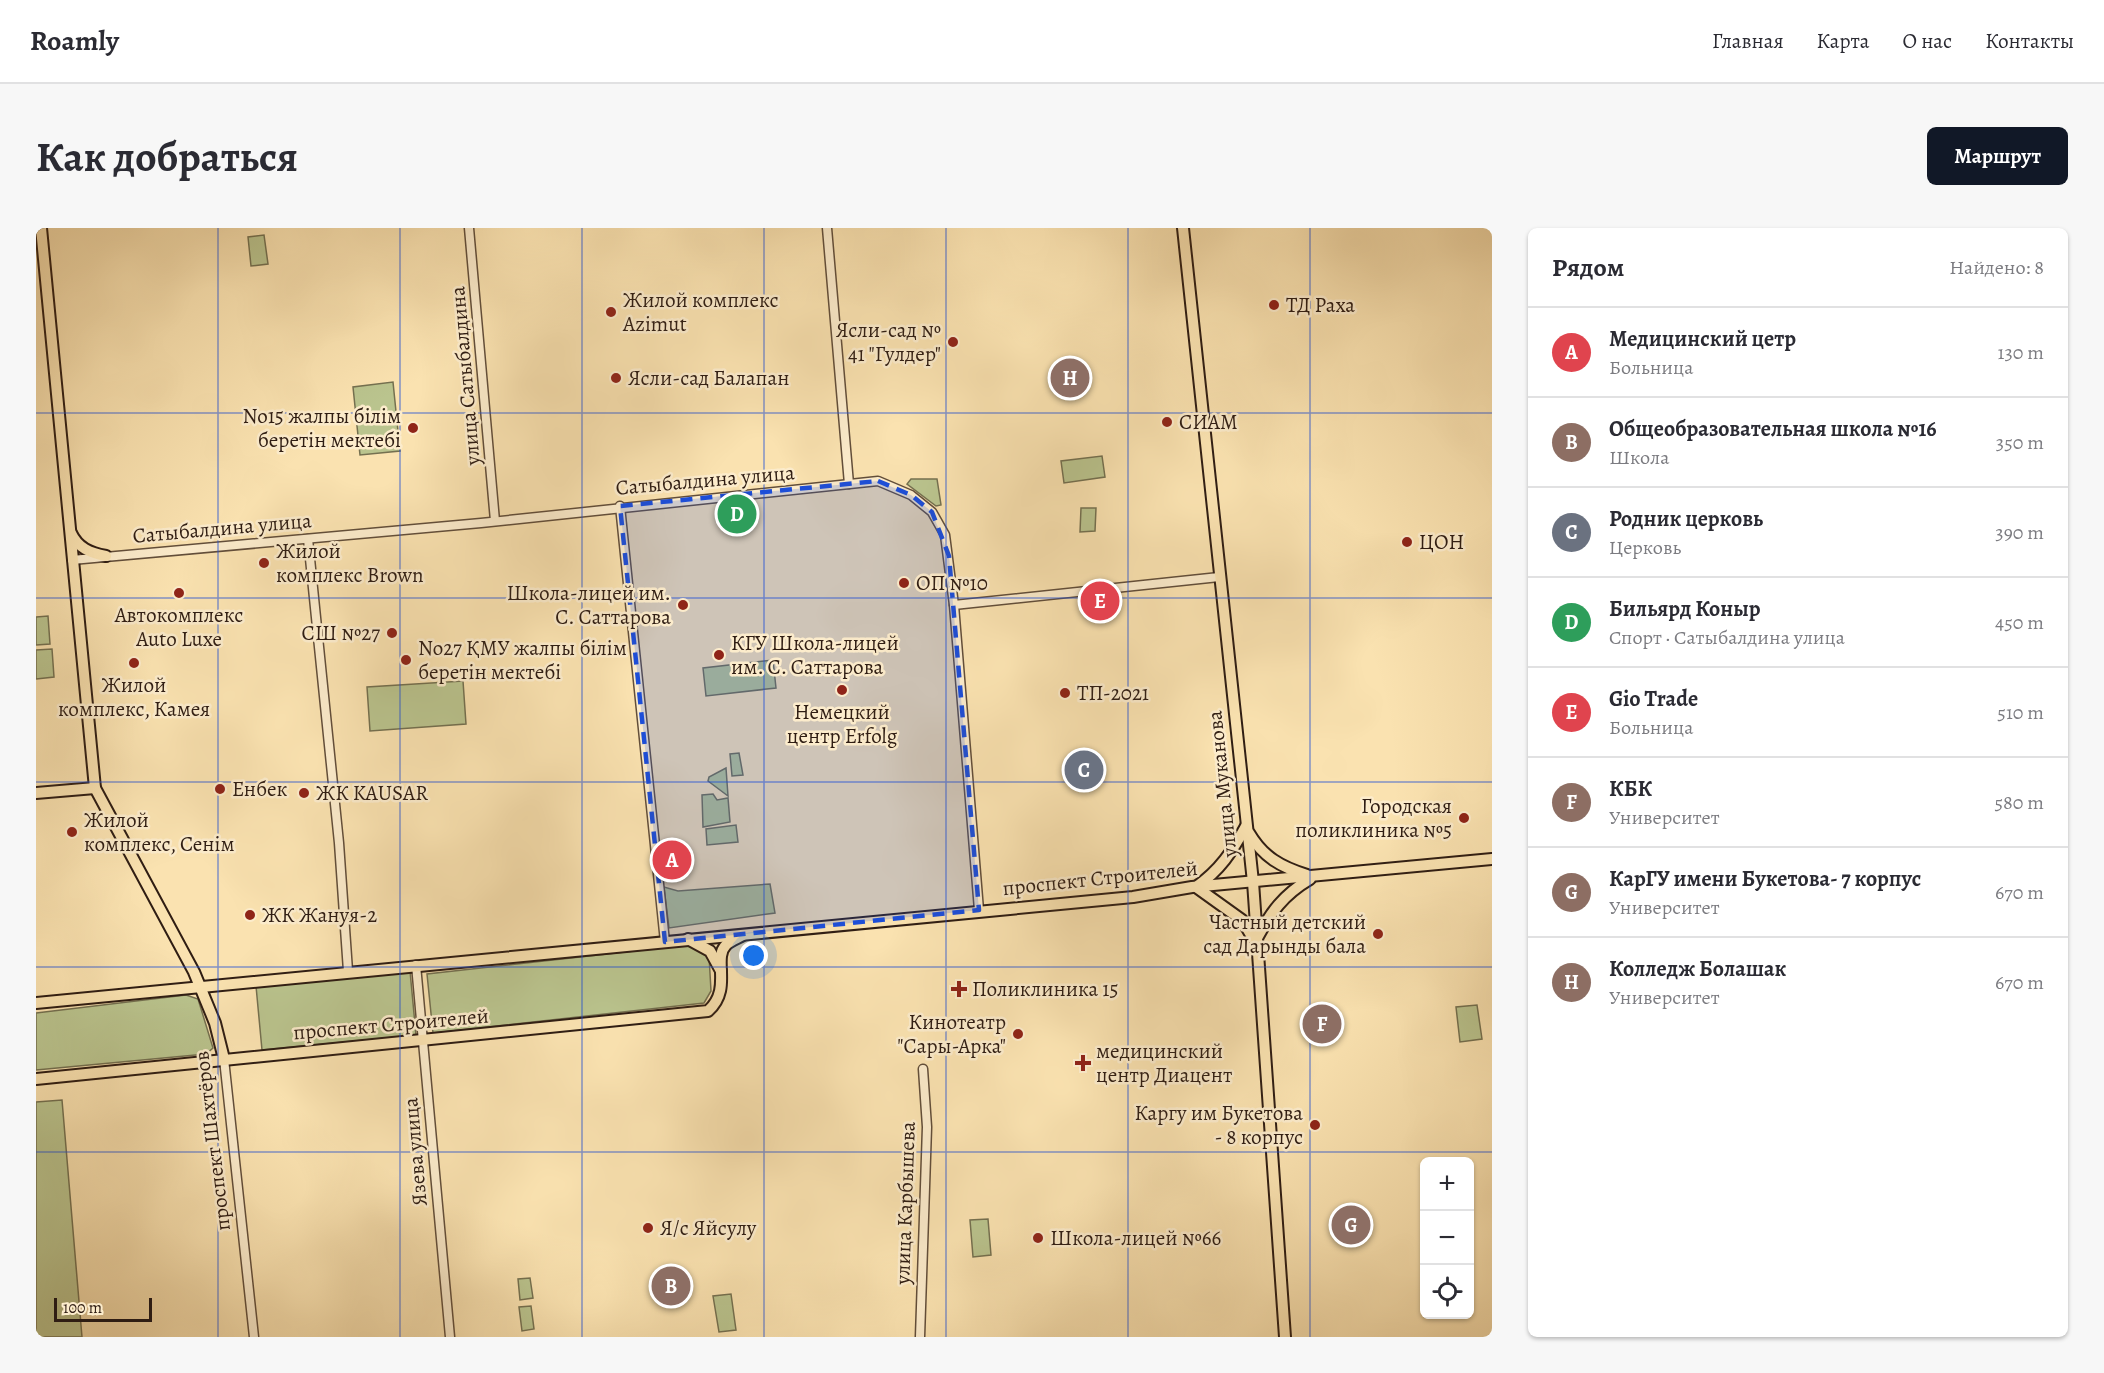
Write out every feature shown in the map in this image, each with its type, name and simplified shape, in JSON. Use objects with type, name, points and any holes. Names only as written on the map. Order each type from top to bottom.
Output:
[{"type":"main road","name":"проспект Шахтёров","points":[[40,228],[95,788],[168,919],[200,986],[215,1023],[224,1059]]},
{"type":"main road","name":"улица Муканова","points":[[1183,228],[1202,386],[1253,882],[1255,942],[1284,1337]]},
{"type":"main road","points":[[69,530],[83,548],[106,556]]},
{"type":"main road","points":[[36,793],[95,788]]},
{"type":"main road","points":[[1246,826],[1260,850],[1289,870],[1313,878]]},
{"type":"main road","points":[[1246,826],[1227,860],[1215,873],[1196,887],[1242,920],[1255,942]]},
{"type":"main road","name":"проспект Строителей","points":[[36,1003],[748,932],[1133,897],[1196,887],[1313,878],[1492,859]]},
{"type":"main road","points":[[1255,942],[1268,918],[1290,891],[1313,878]]},
{"type":"main road","name":"проспект Строителей","points":[[36,1079],[708,1011],[715,1005],[722,986],[722,953],[726,945],[748,932]]},
{"type":"main road","points":[[688,939],[710,951],[722,974]]},
{"type":"street","name":"улица Сатыбалдина","points":[[469,228],[495,521]]},
{"type":"street","points":[[827,228],[849,484]]},
{"type":"street","name":"Сатыбалдина улица","points":[[72,560],[308,540],[878,481],[911,495],[932,512],[945,535],[954,605],[979,910]]},
{"type":"street","points":[[620,506],[665,942]]},
{"type":"street","points":[[308,540],[339,843],[348,972]]},
{"type":"street","points":[[954,605],[1220,577]]},
{"type":"street","name":"Язева улица","points":[[416,965],[450,1337]]},
{"type":"street","name":"проспект Шахтёров","points":[[224,1059],[254,1337]]},
{"type":"street","name":"улица Карбышева","points":[[920,1337],[927,1126],[923,1069]]},
{"type":"highlighted area","points":[[878,481],[911,495],[932,512],[949,556],[979,910],[665,942],[620,506]]},
{"type":"green space","points":[[264,235],[268,264],[251,266],[248,237]]},
{"type":"green space","points":[[393,382],[400,451],[360,455],[353,387]]},
{"type":"green space","points":[[1102,456],[1105,477],[1064,483],[1061,461]]},
{"type":"green space","points":[[911,479],[937,479],[941,505],[936,506],[907,484]]},
{"type":"green space","points":[[1081,508],[1096,508],[1095,531],[1080,532]]},
{"type":"green space","points":[[48,616],[50,644],[36,645],[36,617]]},
{"type":"green space","points":[[52,649],[54,677],[36,679],[36,650]]},
{"type":"green space","points":[[773,660],[776,688],[706,696],[703,668]]},
{"type":"green space","points":[[463,681],[466,724],[370,731],[367,687]]},
{"type":"green space","points":[[739,753],[743,775],[732,776],[730,754]]},
{"type":"green space","points":[[726,768],[728,796],[708,781],[709,777]]},
{"type":"green space","points":[[713,794],[717,800],[728,798],[730,822],[703,827],[702,795]]},
{"type":"green space","points":[[736,825],[738,842],[707,845],[706,829]]},
{"type":"green space","points":[[770,884],[775,913],[669,928],[664,887],[678,891]]},
{"type":"green space","points":[[688,945],[709,956],[711,991],[704,1003],[433,1033],[427,974]]},
{"type":"green space","points":[[410,971],[416,1035],[262,1050],[256,986]]},
{"type":"green space","points":[[186,995],[198,999],[213,1048],[206,1054],[36,1070],[36,1013]]},
{"type":"green space","points":[[1477,1005],[1482,1039],[1460,1042],[1456,1007]]},
{"type":"green space","points":[[62,1100],[82,1337],[36,1337],[36,1102]]},
{"type":"green space","points":[[988,1219],[991,1255],[973,1257],[970,1220]]},
{"type":"green space","points":[[530,1278],[533,1298],[520,1300],[518,1279]]},
{"type":"green space","points":[[731,1294],[736,1330],[719,1332],[713,1296]]},
{"type":"green space","points":[[531,1306],[534,1329],[522,1331],[519,1307]]},
{"type":"place","name":"ТД Раха","points":[[1274,305]]},
{"type":"place","name":"Жилой комплекс Azimut","points":[[611,312]]},
{"type":"place","name":"Ясли-сад № 41 \"Гулдер\"","points":[[953,342]]},
{"type":"place","name":"Ясли-сад Балапан","points":[[616,378]]},
{"type":"place","name":"Колледж Болашак","points":[[1070,378]]},
{"type":"place","name":"СИАМ","points":[[1167,422]]},
{"type":"place","name":"No15 жалпы білім беретін мектебі","points":[[413,428]]},
{"type":"place","name":"Бильярд Коныр","points":[[737,514]]},
{"type":"place","name":"ЦОН","points":[[1407,542]]},
{"type":"place","name":"Жилой комплекс Brown","points":[[264,563]]},
{"type":"place","name":"ОП №10","points":[[904,583]]},
{"type":"place","name":"Автокомплекс Auto Luxe","points":[[179,593]]},
{"type":"place","name":"Gio Trade","points":[[1100,601]]},
{"type":"place","name":"Школа-лицей им. С. Саттарова","points":[[683,605]]},
{"type":"place","name":"СШ №27","points":[[392,633]]},
{"type":"place","name":"КГУ Школа-лицей им. С. Саттарова","points":[[719,655]]},
{"type":"place","name":"No27 ҚМУ жалпы білім беретін мектебі","points":[[406,660]]},
{"type":"place","name":"Жилой комплекс, Камея","points":[[134,663]]},
{"type":"place","name":"Немецкий центр Erfolg","points":[[842,690]]},
{"type":"place","name":"ТП-2021","points":[[1065,693]]},
{"type":"place","name":"Родник церковь","points":[[1084,770]]},
{"type":"place","name":"Енбек","points":[[220,789]]},
{"type":"place","name":"ЖК KAUSAR","points":[[304,793]]},
{"type":"place","name":"Городская поликлиника №5","points":[[1464,818]]},
{"type":"place","name":"Жилой комплекс, Сенiм","points":[[72,832]]},
{"type":"place","name":"Медицинский цетр","points":[[672,860]]},
{"type":"place","name":"ЖК Жануя-2","points":[[250,915]]},
{"type":"place","name":"Частный детский сад Дарынды бала","points":[[1378,934]]},
{"type":"place","name":"Поликлиника 15","points":[[959,989]]},
{"type":"place","name":"КБК","points":[[1322,1024]]},
{"type":"place","name":"Кинотеатр \"Сары-Арка\"","points":[[1018,1034]]},
{"type":"place","name":"медицинский центр Диацент","points":[[1083,1063]]},
{"type":"place","name":"Каргу им Букетова - 8 корпус","points":[[1315,1125]]},
{"type":"place","name":"КарГУ имени Букетова- 7 корпус","points":[[1351,1225]]},
{"type":"place","name":"Я/c Яйсулу","points":[[648,1228]]},
{"type":"place","name":"Школа-лицей №66","points":[[1038,1238]]},
{"type":"place","name":"Общеобразовательная школа №16","points":[[671,1286]]}]
